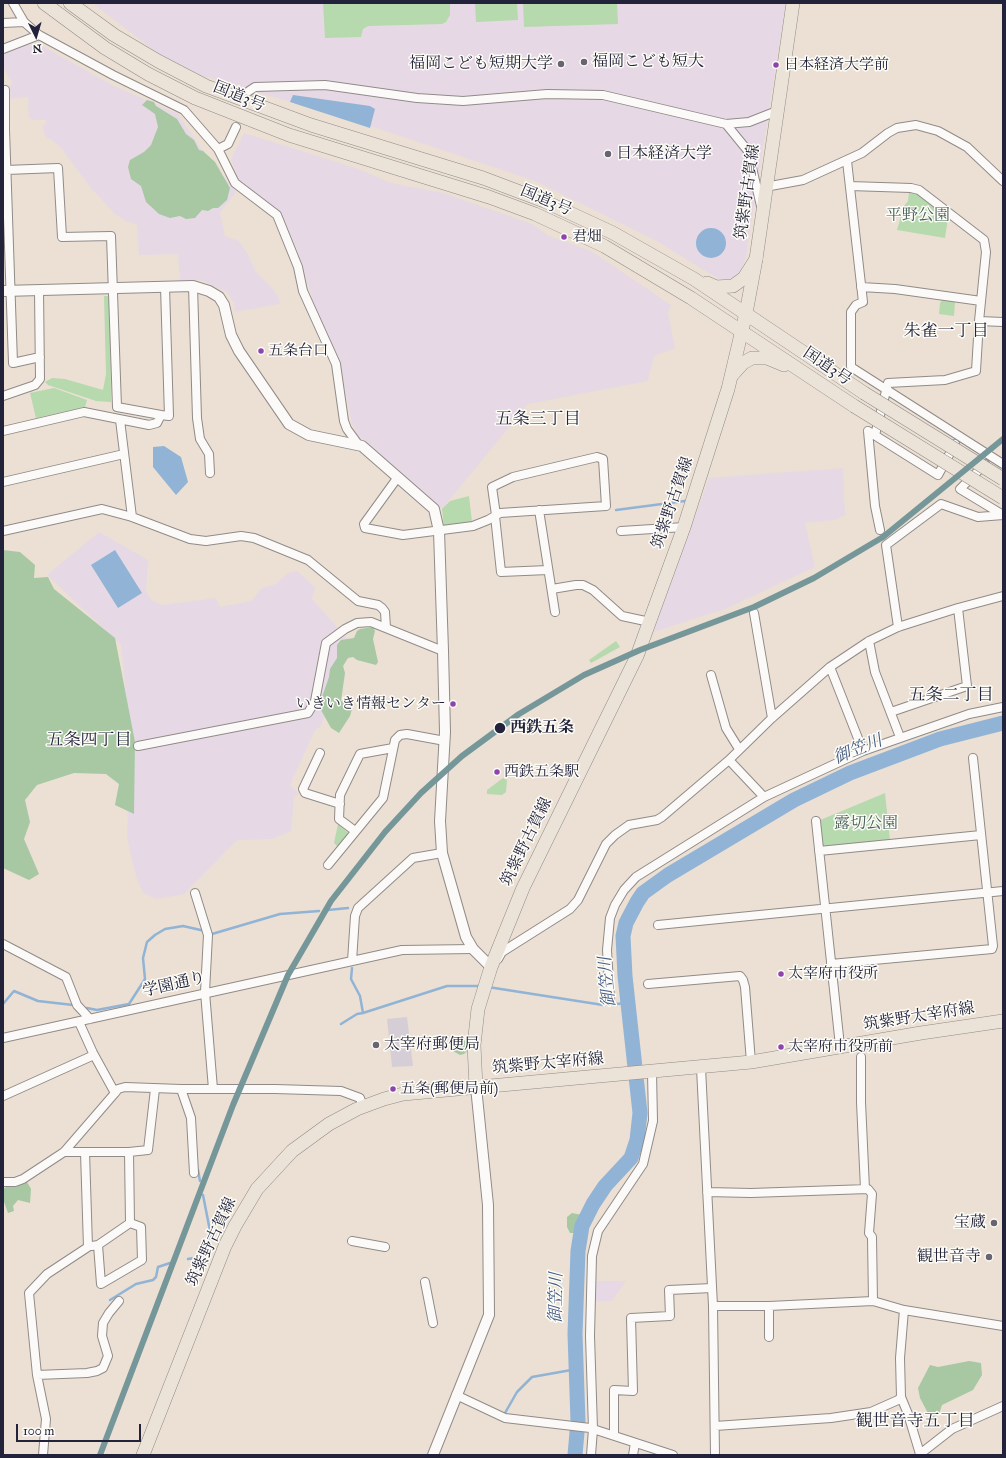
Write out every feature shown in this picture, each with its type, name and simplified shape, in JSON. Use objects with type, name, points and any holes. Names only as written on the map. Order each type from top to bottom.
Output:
[{"type":"main road","name":"国道3号","points":[[44,3],[105,48],[148,74],[195,98],[290,135],[489,197],[535,214],[604,246],[691,298],[854,406],[1003,498]]},
{"type":"main road","name":"国道3号","points":[[70,3],[114,35],[158,61],[206,86],[311,125],[483,178],[544,201],[614,233],[694,279],[864,392],[1003,479]]},
{"type":"main road","name":"筑紫野古賀線","points":[[143,1455],[225,1246],[257,1189],[292,1151],[329,1124],[363,1107],[403,1094],[476,1087],[474,1045],[478,1009],[491,967],[522,888],[633,667],[684,527],[732,375],[756,259],[765,187],[793,3]]},
{"type":"main road","points":[[694,279],[716,287],[732,286],[744,278],[756,259]]},
{"type":"main road","points":[[732,375],[748,359],[756,357],[767,358],[806,373]]},
{"type":"main road","name":"筑紫野太宰府線","points":[[476,1087],[702,1068],[751,1062],[840,1046],[1003,1021]]},
{"type":"street","points":[[13,3],[24,22],[39,35],[113,75],[184,110],[218,149],[234,183],[277,215],[298,267],[303,291],[336,364],[344,421],[347,429],[358,444]]},
{"type":"street","points":[[3,23],[24,22]]},
{"type":"street","points":[[3,49],[39,35]]},
{"type":"street","points":[[249,91],[256,87],[325,85],[417,98],[463,101],[547,94],[603,95],[726,124],[749,122],[777,111]]},
{"type":"street","points":[[3,90],[5,90],[6,291],[13,363],[40,357]]},
{"type":"street","points":[[726,124],[748,151],[762,211]]},
{"type":"street","points":[[765,187],[802,180],[847,161],[862,153],[888,132],[897,128],[908,126],[925,126],[938,131],[967,148],[1003,181]]},
{"type":"street","points":[[218,149],[228,144],[236,128]]},
{"type":"street","points":[[847,161],[863,302],[856,305],[851,312],[851,367],[1003,464]]},
{"type":"street","points":[[6,170],[58,168],[62,237],[111,236],[117,407],[169,416],[165,287]]},
{"type":"street","points":[[850,186],[911,188],[919,190],[984,240],[986,252],[976,371],[945,380],[888,382],[874,435]]},
{"type":"street","points":[[6,291],[193,286],[206,290],[221,300],[226,310],[231,335],[239,351],[289,424],[309,435],[358,444],[366,448],[434,509],[439,531],[443,651],[445,741],[440,821],[442,853],[466,937],[473,949],[491,967],[502,952],[570,909],[578,900],[606,844],[615,835],[629,825],[658,820],[728,760],[772,718],[830,667],[869,641],[898,627],[958,608],[1003,596]]},
{"type":"street","points":[[193,286],[197,418],[200,439],[209,454],[210,473]]},
{"type":"street","points":[[861,287],[895,289],[981,301]]},
{"type":"street","points":[[3,396],[39,382],[39,290]]},
{"type":"street","points":[[979,321],[1003,322]]},
{"type":"street","points":[[3,431],[84,412],[120,420],[154,425],[157,424],[161,415]]},
{"type":"street","points":[[120,420],[132,516]]},
{"type":"street","points":[[880,530],[875,506],[868,431],[938,475],[959,437]]},
{"type":"street","points":[[3,482],[124,454]]},
{"type":"street","points":[[398,477],[364,524],[365,528],[403,535],[473,526],[496,515],[500,513],[606,506],[603,459],[597,457],[513,477],[492,487],[496,515],[501,572],[548,570]]},
{"type":"street","points":[[991,457],[960,489],[1003,515]]},
{"type":"street","points":[[898,627],[886,545],[940,504],[978,517],[1003,515]]},
{"type":"street","points":[[3,531],[102,509],[132,516],[190,539],[206,541],[241,536],[254,538],[308,560],[358,601],[378,605],[385,612],[386,628]]},
{"type":"street","points":[[539,510],[555,612]]},
{"type":"street","points":[[621,531],[684,527]]},
{"type":"street","points":[[552,589],[576,584],[583,585],[593,590],[622,616],[650,622]]},
{"type":"street","points":[[891,712],[967,686],[958,608]]},
{"type":"street","points":[[754,614],[772,718]]},
{"type":"street","points":[[138,746],[308,713],[316,701],[326,643],[345,629],[357,623],[371,622],[443,651]]},
{"type":"street","points":[[869,641],[875,672],[900,737]]},
{"type":"street","points":[[830,667],[863,751]]},
{"type":"street","points":[[711,675],[726,728],[739,750]]},
{"type":"street","points":[[610,999],[607,950],[608,933],[615,905],[624,890],[636,877],[764,797],[863,751],[969,714],[1003,707]]},
{"type":"street","points":[[328,864],[383,798],[395,740],[400,736],[407,734],[445,741]]},
{"type":"street","points":[[355,831],[339,818],[340,795],[360,754],[393,748]]},
{"type":"street","points":[[320,753],[303,789],[305,793],[340,804]]},
{"type":"street","points":[[831,964],[992,949],[993,946],[988,892],[973,758]]},
{"type":"street","points":[[728,760],[764,797]]},
{"type":"street","points":[[816,821],[840,1046]]},
{"type":"street","points":[[819,852],[981,835]]},
{"type":"street","points":[[352,961],[354,916],[358,908],[413,858],[442,853]]},
{"type":"street","points":[[658,925],[1003,891]]},
{"type":"street","points":[[195,893],[208,934],[205,992],[213,1089]]},
{"type":"street","points":[[3,944],[66,977],[78,1005],[90,1019]]},
{"type":"street","name":"学園通り","points":[[3,1038],[79,1022],[205,992],[402,950],[473,949]]},
{"type":"street","points":[[648,984],[740,976],[743,980],[744,987],[751,1062]]},
{"type":"street","points":[[79,1022],[94,1055],[115,1093]]},
{"type":"street","points":[[3,1096],[94,1055]]},
{"type":"street","points":[[861,1057],[861,1102],[865,1189]]},
{"type":"street","points":[[702,1068],[713,1306],[715,1455]]},
{"type":"street","points":[[591,1455],[590,1336],[592,1256],[598,1231],[643,1164],[653,1121],[652,1072]]},
{"type":"street","points":[[3,1182],[15,1182],[23,1179],[64,1152],[118,1089],[125,1087],[155,1089],[341,1091],[360,1098],[363,1107]]},
{"type":"street","points":[[433,1455],[456,1395],[485,1328],[489,1312],[488,1205],[476,1087]]},
{"type":"street","points":[[64,1152],[129,1152],[148,1150],[155,1089]]},
{"type":"street","points":[[181,1089],[191,1118],[194,1173]]},
{"type":"street","points":[[85,1152],[88,1247]]},
{"type":"street","points":[[129,1152],[130,1223]]},
{"type":"street","points":[[707,1192],[752,1193],[868,1189],[872,1194],[869,1232],[872,1237],[873,1301]]},
{"type":"street","points":[[43,1455],[46,1419],[37,1375],[29,1293],[47,1274],[88,1247],[98,1245],[130,1223]]},
{"type":"street","points":[[98,1245],[101,1284],[142,1260],[140,1227],[130,1223]]},
{"type":"street","points":[[352,1241],[385,1247]]},
{"type":"street","points":[[425,1282],[433,1323]]},
{"type":"street","points":[[614,1435],[614,1390],[633,1391],[631,1318],[670,1316],[669,1290],[712,1288]]},
{"type":"street","points":[[37,1375],[86,1373],[103,1368],[108,1356],[102,1336],[103,1323],[119,1301]]},
{"type":"street","points":[[713,1306],[769,1306],[873,1301],[904,1310],[1003,1326]]},
{"type":"street","points":[[769,1306],[769,1337]]},
{"type":"street","points":[[904,1310],[900,1358],[901,1396],[919,1454],[952,1429],[1003,1406]]},
{"type":"street","points":[[456,1395],[505,1418],[591,1429],[614,1435],[673,1455]]},
{"type":"street","points":[[715,1426],[831,1418],[871,1412],[901,1396]]},
{"type":"street","points":[[633,1455],[635,1443]]},
{"type":"shaded area","name":"日本経済大学","points":[[92,3],[786,3],[746,256],[741,271],[735,277],[722,281],[655,240],[535,181],[373,127],[177,68]]},
{"type":"shaded area","points":[[25,45],[44,47],[114,86],[178,114],[201,148],[236,192],[220,213],[225,236],[239,241],[246,251],[256,272],[278,296],[280,304],[235,312],[234,303],[227,292],[200,280],[180,281],[178,254],[139,255],[137,225],[126,221],[115,214],[91,188],[61,148],[51,139],[47,139],[42,127],[46,123],[46,120],[32,120],[29,118],[28,97],[9,99],[7,86],[13,84],[3,67],[3,54]]},
{"type":"shaded area","points":[[244,133],[356,168],[391,183],[443,193],[532,224],[549,236],[591,251],[671,305],[668,313],[675,348],[654,356],[648,381],[528,404],[442,509],[357,435],[351,420],[339,361],[314,304],[297,249],[278,210],[238,180],[231,159]]},
{"type":"shaded area","points":[[843,468],[845,515],[835,520],[805,523],[815,567],[725,609],[653,632],[709,478]]},
{"type":"shaded area","points":[[99,532],[148,560],[146,591],[151,600],[162,605],[216,598],[220,607],[251,601],[262,588],[276,584],[288,573],[297,571],[315,587],[312,599],[352,644],[321,726],[315,730],[290,785],[299,794],[294,797],[291,831],[272,839],[237,840],[184,894],[156,899],[143,893],[136,876],[127,837],[130,735],[121,645],[47,575]]},
{"type":"shaded area","points":[[407,1017],[413,1066],[392,1067],[387,1019]]},
{"type":"shaded area","points":[[595,1281],[626,1281],[612,1301],[594,1301]]},
{"type":"green space","points":[[323,3],[450,3],[450,15],[446,22],[442,24],[368,26],[363,29],[361,37],[325,38]]},
{"type":"green space","points":[[475,3],[517,3],[518,20],[476,22]]},
{"type":"green space","points":[[523,3],[617,3],[618,24],[524,27]]},
{"type":"green space","points":[[147,100],[154,102],[156,106],[177,119],[186,134],[194,140],[199,150],[203,151],[215,162],[230,188],[227,200],[218,208],[213,208],[208,211],[202,210],[195,218],[186,219],[180,216],[170,218],[159,214],[146,202],[141,186],[131,179],[128,167],[130,160],[144,152],[151,145],[158,127],[155,114],[142,105]]},
{"type":"green space","name":"平野公園","points":[[909,192],[923,196],[948,218],[945,238],[897,230],[904,206],[908,201]]},
{"type":"green space","points":[[104,296],[110,296],[111,402],[96,401],[48,385],[45,382],[52,378],[65,379],[103,390],[106,374]]},
{"type":"green space","points":[[943,299],[955,302],[954,316],[939,314],[940,303]]},
{"type":"green space","points":[[54,388],[87,400],[85,407],[36,418],[30,393]]},
{"type":"green space","points":[[469,496],[472,522],[444,528],[442,509],[450,501]]},
{"type":"green space","points":[[3,550],[20,552],[35,565],[34,578],[48,577],[54,589],[115,638],[135,742],[134,814],[115,805],[119,784],[106,774],[74,773],[37,785],[25,800],[30,822],[24,839],[39,874],[29,880],[3,868]]},
{"type":"green space","points":[[373,627],[375,631],[373,639],[378,662],[376,665],[357,660],[353,657],[348,658],[343,666],[345,673],[341,701],[350,703],[352,709],[350,716],[339,733],[331,728],[321,710],[321,700],[329,677],[330,669],[337,658],[337,645],[341,640],[354,638],[357,631],[360,629]]},
{"type":"green space","points":[[616,641],[620,647],[591,663],[589,660]]},
{"type":"green space","points":[[503,778],[507,780],[506,792],[502,795],[487,794],[487,790]]},
{"type":"green space","name":"露切公園","points":[[885,793],[890,841],[825,849],[821,845],[818,821]]},
{"type":"green space","points":[[338,824],[349,834],[338,847],[334,843]]},
{"type":"green space","points":[[454,1039],[468,1042],[470,1048],[464,1054],[460,1055],[453,1051],[451,1044]]},
{"type":"green space","points":[[27,1182],[31,1189],[30,1203],[18,1200],[13,1206],[14,1211],[8,1213],[3,1199],[3,1189],[11,1184],[16,1187]]},
{"type":"green space","points":[[572,1213],[582,1215],[586,1221],[586,1225],[580,1228],[578,1237],[575,1236],[575,1233],[570,1233],[567,1227],[567,1217]]},
{"type":"green space","points":[[969,1361],[981,1363],[982,1375],[973,1390],[942,1405],[939,1414],[931,1419],[920,1398],[918,1388],[930,1365],[938,1367]]},
{"type":"water","points":[[293,95],[370,106],[375,109],[370,128],[290,102]]},
{"type":"water","points":[[711,228],[722,232],[726,243],[722,254],[711,258],[700,254],[696,243],[700,232]]},
{"type":"water","points":[[164,446],[181,457],[188,482],[176,495],[153,467],[153,447]]},
{"type":"water","points":[[115,550],[142,593],[118,608],[91,565]]},
{"type":"waterway","points":[[616,510],[685,501]]},
{"type":"waterway","name":"御笠川","points":[[575,1455],[578,1421],[575,1334],[578,1251],[582,1226],[593,1204],[605,1186],[631,1158],[637,1140],[640,1113],[625,976],[623,936],[626,923],[637,902],[643,893],[668,875],[794,800],[850,773],[940,739],[1003,723]]},
{"type":"waterway","points":[[328,910],[348,908]]},
{"type":"waterway","points":[[212,934],[280,914],[319,911]]},
{"type":"waterway","points":[[87,1008],[97,1010],[129,1004],[145,979],[143,958],[147,942],[155,935],[165,929],[183,926],[205,931]]},
{"type":"waterway","points":[[352,968],[351,979],[360,996],[363,1013],[447,986],[481,986]]},
{"type":"waterway","points":[[488,987],[603,1005],[628,1003]]},
{"type":"waterway","points":[[3,1004],[14,991],[38,1001],[73,1005]]},
{"type":"waterway","points":[[341,1024],[357,1014],[363,1013]]},
{"type":"waterway","points":[[198,1170],[200,1181]]},
{"type":"waterway","points":[[188,1259],[200,1257],[211,1236],[203,1195]]},
{"type":"waterway","points":[[110,1300],[136,1284],[153,1280],[156,1277],[158,1267],[170,1263]]},
{"type":"waterway","points":[[505,1413],[517,1392],[532,1377],[577,1369]]},
{"type":"transit line","points":[[100,1455],[233,1105],[288,975],[331,901],[385,832],[421,793],[462,756],[519,714],[584,675],[640,650],[754,607],[814,578],[883,537],[1003,439]]},
{"type":"place","name":"福岡こども短大","points":[[584,62]]},
{"type":"place","name":"福岡こども短期大学","points":[[561,64]]},
{"type":"place","name":"日本経済大学前","points":[[776,65]]},
{"type":"place","name":"日本経済大学","points":[[608,154]]},
{"type":"place","name":"君畑","points":[[564,237]]},
{"type":"place","name":"五条台口","points":[[261,351]]},
{"type":"place","name":"いきいき情報センター","points":[[453,704]]},
{"type":"place","name":"西鉄五条","points":[[500,728]]},
{"type":"place","name":"西鉄五条駅","points":[[497,772]]},
{"type":"place","name":"太宰府市役所","points":[[781,974]]},
{"type":"place","name":"太宰府郵便局","points":[[376,1045]]},
{"type":"place","name":"太宰府市役所前","points":[[781,1047]]},
{"type":"place","name":"五条(郵便局前)","points":[[393,1089]]},
{"type":"place","name":"宝蔵","points":[[994,1223]]},
{"type":"place","name":"観世音寺","points":[[989,1257]]},
{"type":"district","name":"朱雀一丁目","points":[[946,332]]},
{"type":"district","name":"五条三丁目","points":[[538,420]]},
{"type":"district","name":"五条二丁目","points":[[951,696]]},
{"type":"district","name":"五条四丁目","points":[[89,741]]},
{"type":"district","name":"観世音寺五丁目","points":[[915,1422]]}]
